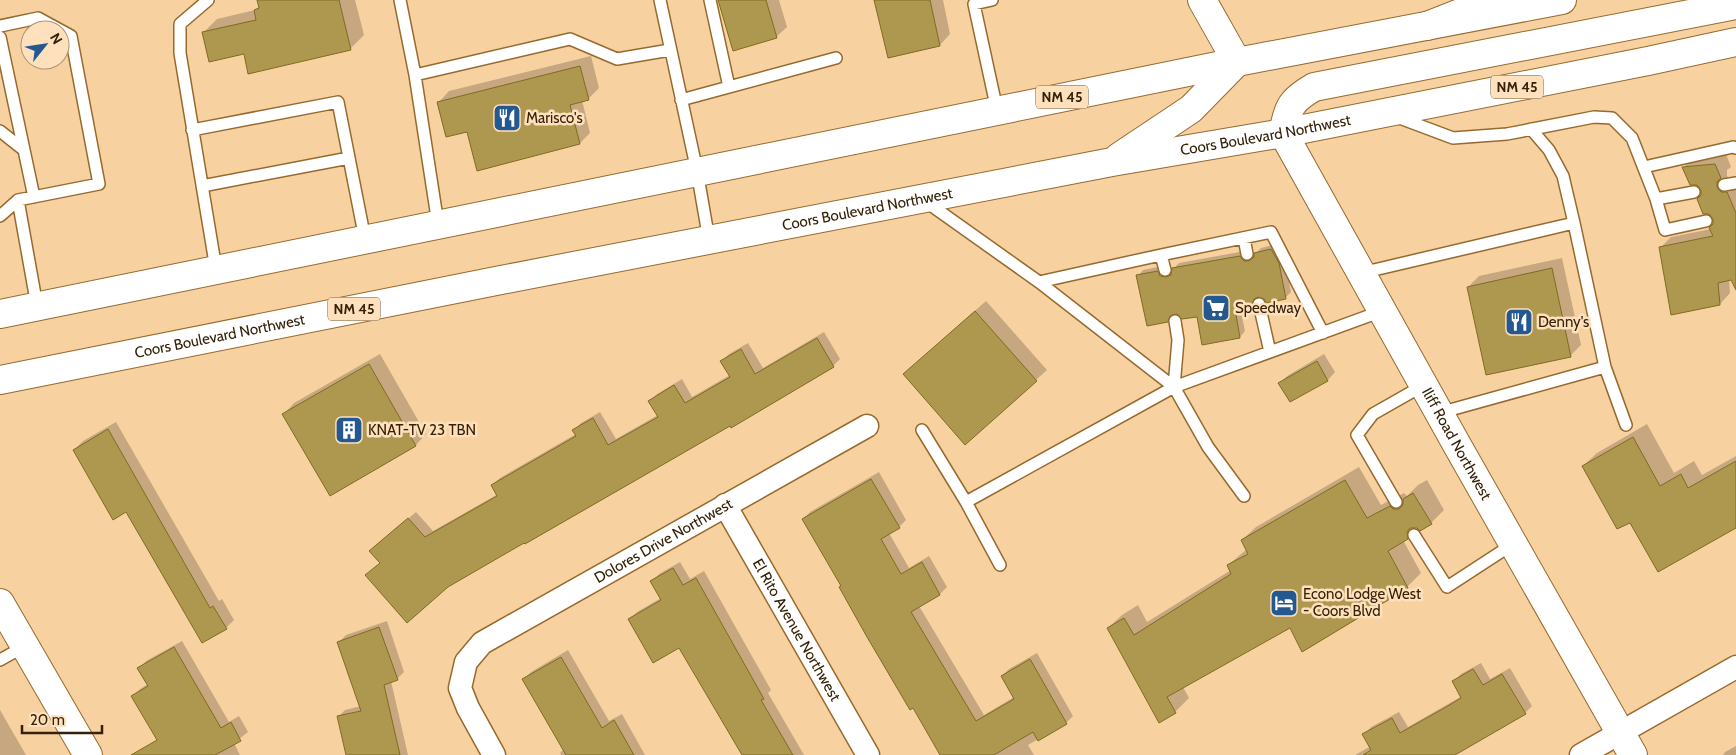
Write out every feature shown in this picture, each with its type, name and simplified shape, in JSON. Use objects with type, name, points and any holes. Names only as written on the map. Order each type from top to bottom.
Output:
[{"type":"main road","points":[[1112,162],[1192,109],[1237,62],[1202,0]]},
{"type":"main road","points":[[1427,26],[1493,0]]},
{"type":"main road","name":"NM 45","points":[[0,314],[998,110],[1562,0]]},
{"type":"main road","points":[[1283,133],[1288,108],[1298,96],[1314,87],[1736,5]]},
{"type":"main road","name":"Coors Boulevard Northwest","points":[[0,380],[491,282],[1112,162],[1283,133],[1736,42]]},
{"type":"main road","points":[[1648,61],[1736,58]]},
{"type":"main road","name":"Iliff Road Northwest","points":[[1283,133],[1626,744]]},
{"type":"main road","points":[[0,603],[88,755]]},
{"type":"street","name":"Dolores Drive Northwest","points":[[494,755],[468,708],[460,688],[466,662],[482,643],[866,426]]},
{"type":"street","name":"El Rito Avenue Northwest","points":[[725,505],[868,755]]},
{"type":"street","points":[[1581,755],[1626,744],[1736,667]]},
{"type":"lane","points":[[208,0],[180,24],[180,53],[216,270]]},
{"type":"lane","points":[[400,0],[415,75],[438,224]]},
{"type":"lane","points":[[660,0],[697,171],[708,240]]},
{"type":"lane","points":[[710,0],[729,87]]},
{"type":"lane","points":[[992,0],[973,2],[998,110]]},
{"type":"lane","points":[[28,20],[38,18],[42,20]]},
{"type":"lane","points":[[0,26],[20,22]]},
{"type":"lane","points":[[0,216],[18,200],[99,184],[70,35]]},
{"type":"lane","points":[[0,37],[34,197]]},
{"type":"lane","points":[[415,75],[570,39],[617,59],[670,50]]},
{"type":"lane","points":[[681,100],[836,58]]},
{"type":"lane","points":[[192,130],[338,102],[365,239]]},
{"type":"lane","points":[[1386,112],[1453,138],[1507,134],[1594,117],[1612,118],[1632,138],[1656,199],[1664,230],[1706,221]]},
{"type":"lane","points":[[1531,129],[1549,150],[1563,176],[1604,367],[1626,425]]},
{"type":"lane","points":[[0,130],[24,150]]},
{"type":"lane","points":[[1644,167],[1733,147],[1736,148]]},
{"type":"lane","points":[[202,186],[349,158]]},
{"type":"lane","points":[[1656,199],[1694,192]]},
{"type":"lane","points":[[922,199],[1039,282],[1174,388],[1208,447],[1244,496]]},
{"type":"lane","points":[[18,200],[37,306]]},
{"type":"lane","points":[[1361,273],[1574,223]]},
{"type":"lane","points":[[1039,282],[1161,254],[1272,232],[1323,333]]},
{"type":"lane","points":[[1244,238],[1247,254]]},
{"type":"lane","points":[[1161,254],[1165,270]]},
{"type":"lane","points":[[1259,304],[1270,352]]},
{"type":"lane","points":[[966,502],[1174,388],[1382,311]]},
{"type":"lane","points":[[1174,388],[1178,340],[1175,321]]},
{"type":"lane","points":[[1439,413],[1604,367]]},
{"type":"lane","points":[[1396,502],[1357,435],[1373,414],[1424,385]]},
{"type":"lane","points":[[922,430],[966,502],[1000,565]]},
{"type":"lane","points":[[1414,535],[1447,586],[1513,544]]},
{"type":"lane","points":[[0,660],[25,646]]},
{"type":"building","points":[[257,0],[339,0],[351,50],[248,74],[244,54],[209,62],[202,32],[256,20],[254,10],[259,8]]},
{"type":"building","points":[[718,0],[766,0],[777,38],[733,51]]},
{"type":"building","points":[[874,0],[930,0],[940,46],[888,58]]},
{"type":"building","name":"Marisco's","points":[[580,66],[589,100],[570,105],[580,144],[477,171],[467,132],[446,137],[437,102]]},
{"type":"building","points":[[1715,164],[1721,178],[1717,182],[1717,187],[1721,192],[1727,192],[1736,213],[1736,290],[1731,280],[1718,283],[1720,305],[1671,315],[1659,247],[1713,236],[1709,228],[1713,224],[1713,219],[1709,214],[1703,214],[1697,199],[1701,195],[1701,190],[1697,185],[1690,185],[1682,167]]},
{"type":"building","points":[[1271,249],[1279,263],[1286,299],[1266,303],[1264,299],[1258,297],[1254,299],[1252,306],[1235,309],[1240,338],[1202,345],[1197,317],[1182,319],[1177,314],[1170,316],[1168,322],[1147,326],[1136,275],[1158,271],[1160,276],[1166,277],[1171,275],[1172,268],[1240,256],[1244,261],[1249,261],[1254,257],[1254,253]]},
{"type":"building","name":"Denny's","points":[[1552,268],[1571,357],[1486,375],[1467,287]]},
{"type":"building","points":[[975,311],[1037,381],[965,445],[903,374]]},
{"type":"building","points":[[817,338],[834,367],[731,428],[730,426],[448,587],[407,623],[365,575],[380,563],[369,551],[408,518],[425,537],[497,496],[491,485],[576,436],[572,430],[593,418],[608,445],[658,417],[648,401],[674,385],[685,403],[730,377],[720,361],[741,349],[755,374]]},
{"type":"building","points":[[1317,361],[1328,381],[1290,402],[1278,383]]},
{"type":"building","name":"KNAT-TV 23 TBN","points":[[369,364],[416,446],[330,496],[282,414]]},
{"type":"building","points":[[108,429],[210,608],[213,606],[227,629],[202,643],[126,512],[113,520],[73,450]]},
{"type":"building","points":[[1633,437],[1660,486],[1681,474],[1688,488],[1736,461],[1736,528],[1658,572],[1630,523],[1617,529],[1582,466]]},
{"type":"building","points":[[871,479],[900,528],[881,539],[901,574],[922,562],[940,595],[911,612],[976,721],[1014,699],[1001,676],[1030,659],[1067,724],[1038,741],[1033,732],[994,755],[940,755],[913,708],[910,710],[867,637],[839,587],[841,586],[802,519]]},
{"type":"building","name":"Econo Lodge West - Coors Blvd","points":[[1345,480],[1367,518],[1390,506],[1393,509],[1399,509],[1403,505],[1403,499],[1413,493],[1432,524],[1420,531],[1417,528],[1410,528],[1407,532],[1408,539],[1388,551],[1408,588],[1302,652],[1290,628],[1167,697],[1176,713],[1159,723],[1107,628],[1124,618],[1134,635],[1231,574],[1227,565],[1248,554],[1241,540]]},
{"type":"building","points":[[673,568],[683,585],[696,578],[764,699],[761,700],[793,755],[742,755],[679,648],[653,663],[628,619],[661,600],[650,581]]},
{"type":"building","points":[[379,627],[398,680],[384,685],[400,755],[346,755],[337,716],[361,711],[337,642]]},
{"type":"building","points":[[174,647],[221,728],[231,722],[241,741],[215,755],[131,755],[157,740],[131,696],[148,686],[137,668]]},
{"type":"building","points":[[561,657],[602,728],[614,720],[634,755],[566,755],[522,679]]},
{"type":"building","points":[[1473,669],[1483,685],[1502,674],[1526,714],[1455,755],[1363,755],[1371,750],[1362,734],[1392,718],[1400,733],[1446,707],[1461,698],[1452,681]]},
{"type":"place","name":"Marisco's","points":[[507,118]]},
{"type":"place","name":"Speedway","points":[[1216,308]]},
{"type":"place","name":"Denny's","points":[[1519,322]]},
{"type":"place","name":"KNAT-TV 23 TBN","points":[[349,430]]},
{"type":"place","name":"Econo Lodge West - Coors Blvd","points":[[1284,603]]}]
